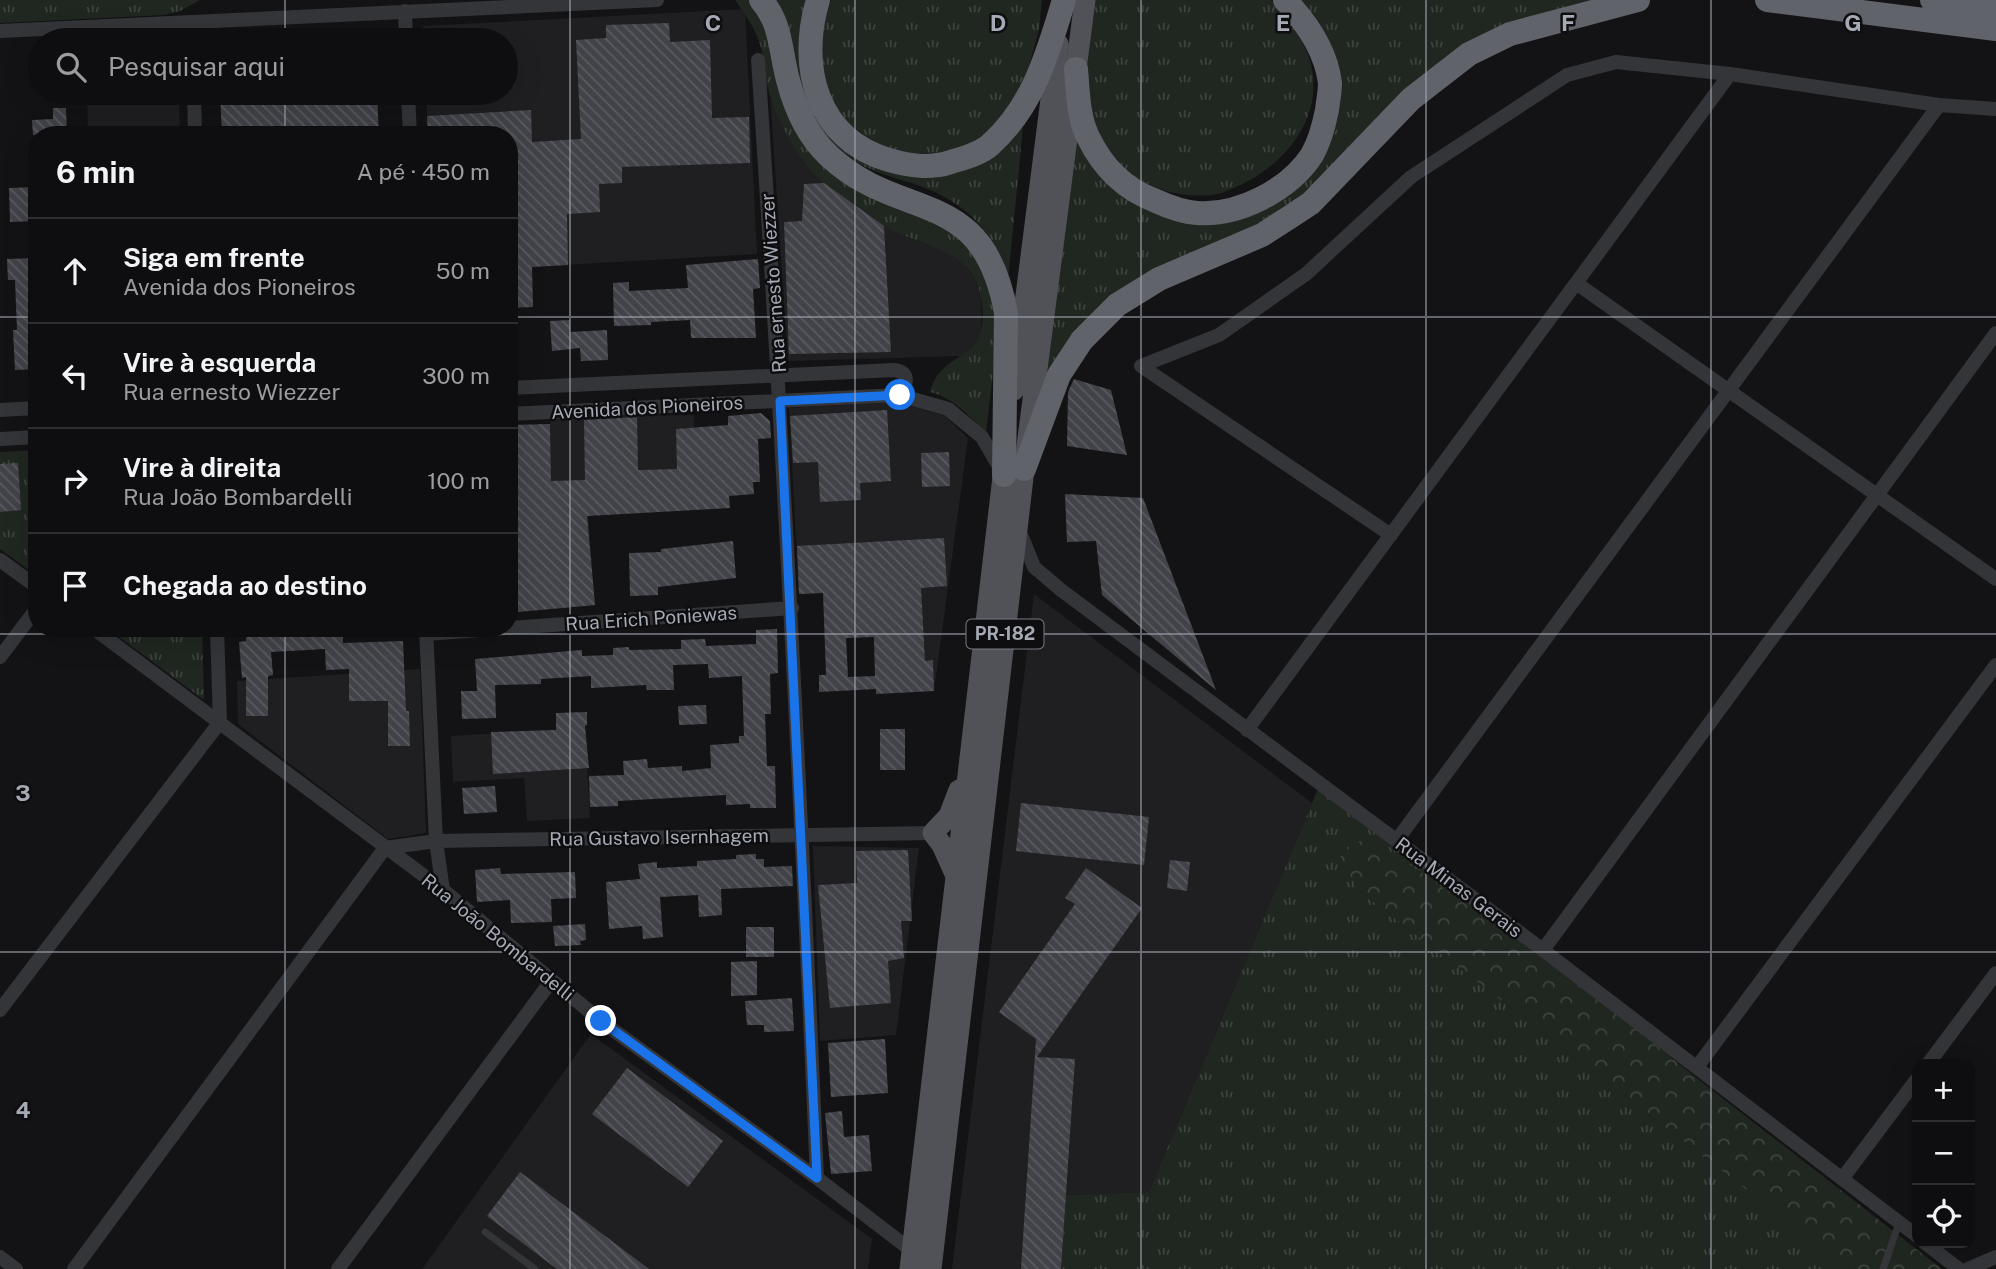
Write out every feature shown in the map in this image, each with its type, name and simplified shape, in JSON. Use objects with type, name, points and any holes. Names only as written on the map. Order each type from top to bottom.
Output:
[{"type":"highway","name":"PR-182","points":[[761,0],[779,29],[788,79],[800,116],[817,143],[829,156],[868,182],[948,216],[961,225],[989,256],[1006,313],[1014,472]]},
{"type":"highway","points":[[818,0],[809,50],[812,79],[827,115],[841,134],[876,157],[920,167],[940,166],[987,148],[1014,120],[1043,69],[1064,0]]},
{"type":"highway","points":[[1076,69],[1081,116],[1087,136],[1107,169],[1123,184],[1144,197],[1172,208],[1198,213],[1229,210],[1251,204],[1301,169],[1324,129],[1330,85],[1325,62],[1316,39],[1285,0]]},
{"type":"highway","points":[[1014,472],[1070,356],[1117,305],[1160,279],[1262,235],[1290,218],[1311,203],[1411,99],[1469,54],[1510,34],[1638,0]]},
{"type":"highway","points":[[1767,0],[1996,29]]},
{"type":"highway","points":[[1932,0],[1996,7]]},
{"type":"main road","points":[[1014,472],[1064,0]]},
{"type":"main road","name":"PR-182","points":[[911,1260],[971,762],[1085,0]]},
{"type":"main road","name":"PR-182","points":[[931,1269],[1017,526],[1014,472]]},
{"type":"main road","points":[[957,877],[942,845],[933,833],[949,817],[971,762]]},
{"type":"street","points":[[76,28],[657,0]]},
{"type":"street","points":[[405,11],[406,28]]},
{"type":"street","points":[[191,22],[191,28]]},
{"type":"street","points":[[0,32],[28,31]]},
{"type":"street","name":"Rua ernesto Wiezzer","points":[[758,60],[792,608],[817,1178]]},
{"type":"street","points":[[1391,535],[1141,366],[1219,335],[1306,274],[1411,177],[1567,75],[1616,62],[1730,74],[1939,105],[1996,109]]},
{"type":"street","points":[[1247,730],[1730,74]]},
{"type":"street","points":[[194,105],[195,126]]},
{"type":"street","points":[[409,105],[410,126]]},
{"type":"street","points":[[1397,840],[1939,105]]},
{"type":"street","points":[[1576,283],[1996,579]]},
{"type":"street","points":[[1543,950],[1996,333]]},
{"type":"street","points":[[518,388],[901,371],[907,382],[900,395]]},
{"type":"street","points":[[640,382],[641,408]]},
{"type":"street","name":"Avenida dos Pioneiros","points":[[518,414],[900,395],[948,409],[982,437],[1014,472]]},
{"type":"street","points":[[0,410],[28,408]]},
{"type":"street","points":[[0,439],[28,437]]},
{"type":"street","name":"Rua Minas Gerais","points":[[1017,526],[1034,568],[1061,590],[1543,950],[1912,1232]]},
{"type":"street","points":[[0,560],[28,580]]},
{"type":"street","name":"Rua Erich Poniewas","points":[[518,627],[792,608]]},
{"type":"street","points":[[0,657],[28,620]]},
{"type":"street","name":"Rua João Bombardelli","points":[[105,637],[443,890],[601,1021],[817,1178],[911,1260]]},
{"type":"street","points":[[0,1010],[220,722],[216,637]]},
{"type":"street","points":[[426,637],[436,841],[443,890]]},
{"type":"street","points":[[1697,1067],[1996,665]]},
{"type":"street","name":"Rua Gustavo Isernhagem","points":[[385,848],[436,841],[933,833]]},
{"type":"street","points":[[74,1269],[385,848]]},
{"type":"street","points":[[1932,1059],[1996,974]]},
{"type":"street","points":[[338,1269],[552,980]]},
{"type":"street","points":[[1842,1179],[1912,1086]]},
{"type":"street","points":[[1932,1248],[1959,1269]]},
{"type":"street","points":[[0,1257],[16,1269]]},
{"type":"street","points":[[1968,1269],[1996,1257]]},
{"type":"lane","points":[[1883,1269],[1899,1222]]},
{"type":"lane","points":[[485,1232],[535,1269]]},
{"type":"shaded area","points":[[745,9],[757,254],[518,267],[518,126],[428,126],[427,105],[518,105],[518,28],[423,26]]},
{"type":"shaded area","points":[[770,95],[784,128],[884,226],[943,249],[962,262],[974,277],[981,297],[982,336],[972,349],[961,356],[788,361]]},
{"type":"shaded area","points":[[87,105],[179,105],[180,126],[88,126]]},
{"type":"shaded area","points":[[896,402],[945,416],[968,438],[934,691],[876,694],[872,590],[799,594],[789,408]]},
{"type":"shaded area","points":[[694,415],[695,510],[588,516],[595,605],[518,612],[518,518],[551,512],[550,417]]},
{"type":"shaded area","points":[[1034,594],[1312,803],[1149,1192],[1066,1195],[1061,1269],[952,1269]]},
{"type":"shaded area","points":[[420,669],[426,833],[388,839],[238,724],[237,681]]},
{"type":"shaded area","points":[[585,728],[590,818],[527,821],[524,778],[453,782],[451,736]]},
{"type":"shaded area","points":[[813,846],[919,848],[896,1035],[820,1041]]},
{"type":"shaded area","points":[[591,1034],[872,1239],[868,1269],[422,1269]]},
{"type":"green space","points":[[0,0],[200,0],[180,11],[164,15],[0,23]]},
{"type":"green space","points":[[735,0],[752,0],[764,16],[799,136],[952,226],[985,271],[998,332],[986,432],[954,403],[930,392],[937,377],[974,345],[980,335],[983,320],[976,281],[956,258],[876,222],[824,183],[806,164],[776,113],[767,84],[759,40]]},
{"type":"green space","points":[[775,0],[809,0],[806,88],[910,177],[936,178],[980,164],[1006,147],[1023,127],[1007,290],[1000,257],[991,240],[972,217],[936,193],[865,167],[828,140],[803,93]]},
{"type":"green space","points":[[831,0],[1042,0],[1039,29],[1027,74],[1010,111],[988,135],[959,150],[938,156],[907,155],[882,148],[844,121],[823,81],[820,36]]},
{"type":"green space","points":[[1094,0],[1271,0],[1297,33],[1308,55],[1313,77],[1313,98],[1297,137],[1266,169],[1242,184],[1216,194],[1188,195],[1143,182],[1103,150],[1089,108],[1085,74]]},
{"type":"green space","points":[[1287,0],[1634,0],[1509,31],[1329,181],[1101,317],[1027,458],[1076,81],[1094,154],[1198,215],[1302,170],[1332,86]]},
{"type":"green space","points":[[28,450],[28,569],[0,549],[0,452]]},
{"type":"green space","points":[[119,637],[202,637],[204,700]]},
{"type":"green space","points":[[1320,784],[1566,972],[1357,889],[1849,1269],[1061,1269],[1066,1195],[1149,1192]]},
{"type":"green space","points":[[1369,837],[1566,972],[1694,1076],[1942,1269],[1849,1269],[1357,889],[1340,857],[1353,844]]},
{"type":"building","points":[[669,23],[670,42],[710,40],[712,118],[749,117],[750,163],[622,167],[622,183],[599,184],[600,212],[567,214],[568,265],[532,267],[533,307],[518,308],[518,126],[428,126],[427,116],[531,110],[532,142],[581,139],[576,40],[606,38],[606,25]]},
{"type":"building","points":[[221,105],[378,105],[379,126],[222,126]]},
{"type":"building","points":[[53,108],[66,108],[67,126],[32,126],[32,120],[53,119]]},
{"type":"building","points":[[824,183],[884,226],[891,352],[789,354],[784,222],[802,221],[804,184]]},
{"type":"building","points":[[28,187],[28,221],[10,222],[9,188]]},
{"type":"building","points":[[28,258],[28,369],[15,370],[15,280],[8,280],[7,259]]},
{"type":"building","points":[[758,259],[760,288],[753,289],[756,338],[691,338],[690,320],[614,326],[613,283],[629,282],[629,291],[688,288],[686,265]]},
{"type":"building","points":[[570,320],[570,332],[607,330],[608,360],[581,361],[580,348],[552,351],[550,321]]},
{"type":"building","points":[[1074,379],[1111,390],[1127,455],[1067,446],[1068,392]]},
{"type":"building","points":[[887,410],[891,481],[860,483],[861,500],[820,502],[818,462],[793,463],[790,416]]},
{"type":"building","points":[[761,413],[770,421],[771,438],[758,439],[760,482],[753,482],[754,494],[729,496],[730,508],[587,516],[595,605],[518,612],[518,425],[550,424],[551,481],[585,480],[584,420],[637,417],[638,470],[677,469],[676,429],[728,425],[728,416]]},
{"type":"building","points":[[949,452],[950,486],[922,487],[921,453]]},
{"type":"building","points":[[18,463],[21,510],[0,512],[0,464]]},
{"type":"building","points":[[1065,494],[1143,498],[1216,690],[1102,595],[1096,541],[1067,542]]},
{"type":"building","points":[[944,538],[947,586],[921,588],[925,661],[933,660],[934,691],[876,694],[876,689],[819,692],[819,675],[826,675],[823,593],[799,594],[797,546]],"holes":[[[874,637],[875,676],[848,677],[846,638]]]},
{"type":"building","points":[[733,541],[736,578],[658,587],[658,595],[630,596],[629,553],[661,552],[661,549]]},
{"type":"building","points":[[777,629],[778,673],[770,674],[771,714],[765,714],[767,766],[775,766],[776,808],[750,808],[750,804],[726,805],[726,795],[618,801],[618,806],[590,807],[589,776],[624,775],[623,761],[647,759],[648,768],[682,766],[682,771],[711,768],[710,745],[739,743],[739,736],[744,736],[742,676],[709,678],[708,664],[673,665],[674,690],[647,690],[646,685],[591,688],[591,676],[541,679],[541,684],[495,685],[496,718],[462,719],[461,691],[477,691],[475,659],[582,650],[582,656],[613,655],[613,648],[629,647],[629,650],[681,649],[681,640],[705,639],[706,646],[756,644],[756,630]]},
{"type":"building","points":[[246,637],[343,637],[343,643],[403,641],[410,746],[388,746],[388,701],[349,701],[349,669],[326,670],[325,649],[271,652],[273,675],[268,676],[268,716],[246,716],[246,677],[242,678],[239,642],[246,641]]},
{"type":"building","points":[[706,705],[707,724],[679,725],[678,706]]},
{"type":"building","points":[[587,712],[585,726],[589,768],[493,774],[491,732],[556,730],[556,713]]},
{"type":"building","points":[[880,729],[905,729],[905,770],[880,770]]},
{"type":"building","points":[[495,786],[497,812],[464,814],[462,788]]},
{"type":"building","points":[[1021,803],[1149,817],[1144,865],[1016,851]]},
{"type":"building","points":[[908,850],[912,921],[901,921],[904,958],[888,961],[891,1003],[830,1008],[818,885],[857,883],[856,851]]},
{"type":"building","points":[[756,854],[756,859],[764,859],[764,867],[792,866],[793,886],[721,889],[722,915],[699,917],[698,895],[660,897],[663,937],[643,939],[642,926],[609,929],[606,882],[640,879],[638,864],[657,862],[657,868],[697,866],[697,861],[736,859],[736,855]]},
{"type":"building","points":[[1170,860],[1190,862],[1187,891],[1167,888]]},
{"type":"building","points":[[500,868],[501,874],[575,872],[576,898],[551,899],[552,922],[511,923],[510,900],[477,902],[475,870]]},
{"type":"building","points":[[1086,868],[1142,908],[1037,1057],[1075,1059],[1061,1269],[1021,1269],[1036,1039],[999,1012],[1075,904],[1065,898]]},
{"type":"building","points":[[585,924],[586,940],[580,941],[581,945],[555,946],[553,926]]},
{"type":"building","points":[[746,927],[774,927],[774,957],[746,957]]},
{"type":"building","points":[[757,961],[757,995],[731,996],[731,962]]},
{"type":"building","points":[[792,998],[794,1031],[764,1032],[764,1025],[747,1025],[745,1001]]},
{"type":"building","points":[[885,1039],[888,1093],[831,1097],[828,1043]]},
{"type":"building","points":[[627,1068],[723,1141],[688,1187],[592,1114]]},
{"type":"building","points":[[842,1111],[844,1137],[869,1135],[872,1171],[831,1174],[825,1113]]},
{"type":"building","points":[[520,1172],[649,1269],[557,1269],[487,1216]]},
{"type":"route","points":[[601,1021],[817,1178],[792,608],[780,401],[900,395]]}]
